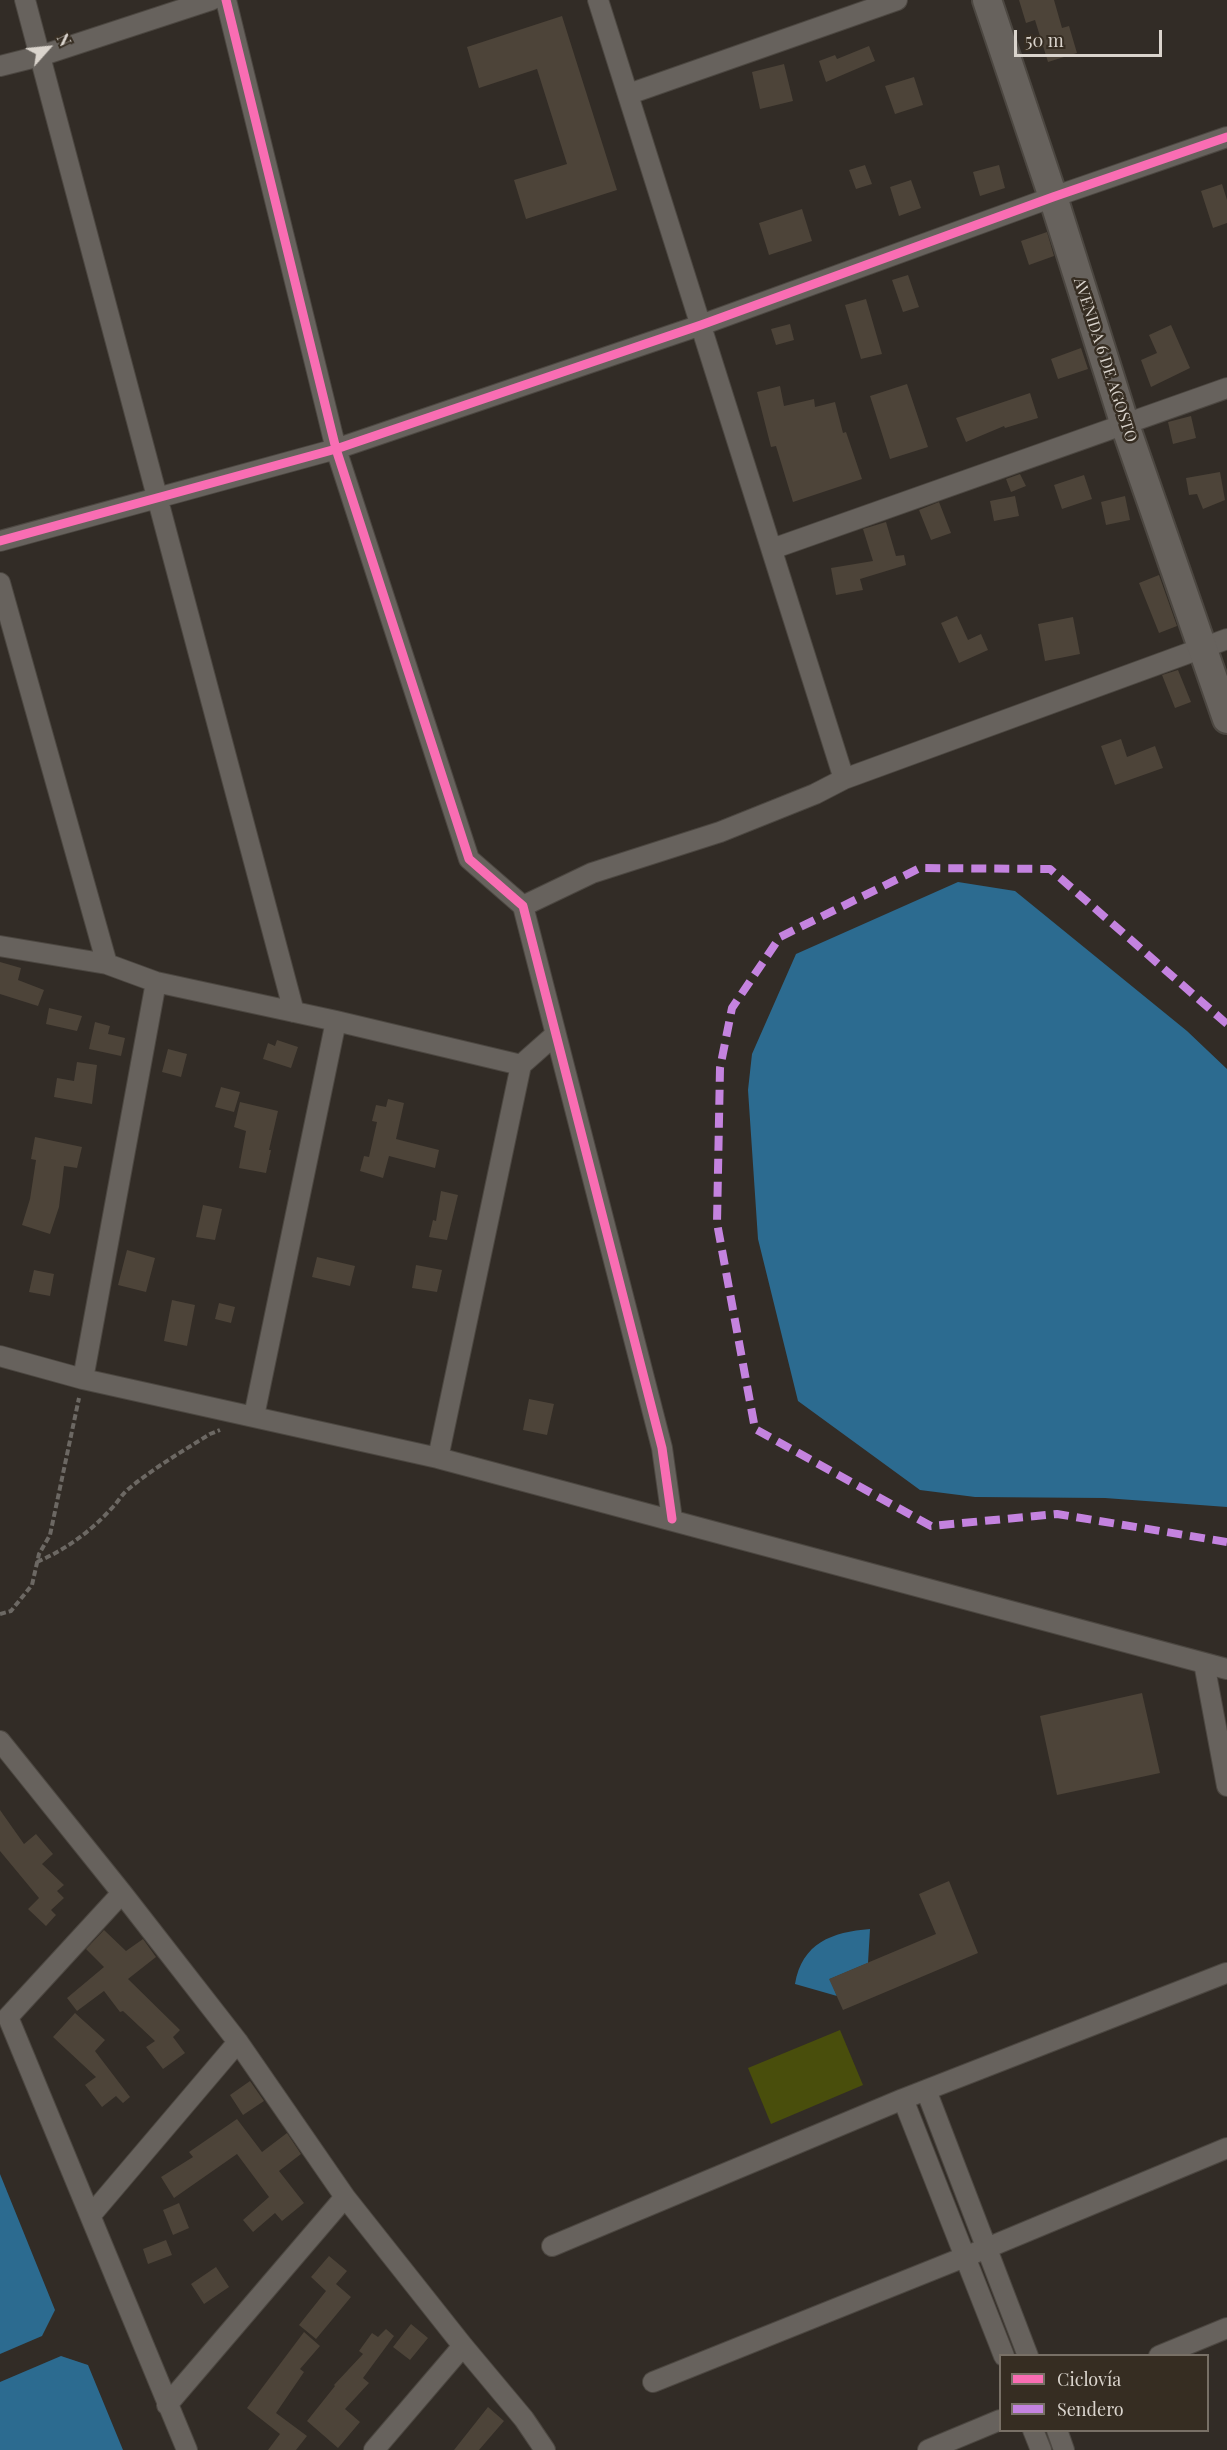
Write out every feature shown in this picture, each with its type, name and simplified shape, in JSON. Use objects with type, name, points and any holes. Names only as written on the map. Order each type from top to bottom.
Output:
[{"type":"street","points":[[25,0],[294,1012]]},
{"type":"street","points":[[0,66],[40,56],[211,0]]},
{"type":"street","points":[[226,0],[336,449],[469,860],[524,906],[662,1448],[672,1519]]},
{"type":"street","points":[[598,0],[844,779]]},
{"type":"street","points":[[629,94],[897,0]]},
{"type":"street","name":"AVENIDA 6 DE AGOSTO","points":[[987,0],[1053,197],[1125,425],[1215,643],[1227,719]]},
{"type":"street","points":[[0,541],[336,449],[701,325],[1053,197],[1227,137]]},
{"type":"street","points":[[772,549],[1227,388]]},
{"type":"street","points":[[0,583],[107,964]]},
{"type":"street","points":[[524,906],[592,873],[720,832],[815,794],[844,779],[1215,643]]},
{"type":"street","points":[[0,946],[107,964],[156,982],[336,1021],[521,1065]]},
{"type":"street","points":[[83,1379],[156,982]]},
{"type":"street","points":[[254,1416],[336,1021]]},
{"type":"street","points":[[438,1458],[521,1065],[556,1034]]},
{"type":"street","points":[[0,1356],[83,1379],[438,1458],[1227,1669]]},
{"type":"street","points":[[1204,1663],[1227,1786]]},
{"type":"street","points":[[0,1741],[238,2042],[345,2197],[524,2419],[545,2450]]},
{"type":"street","points":[[122,1893],[8,2017],[186,2450]]},
{"type":"street","points":[[552,2246],[903,2099],[1226,1973]]},
{"type":"street","points":[[91,2215],[238,2042]]},
{"type":"street","points":[[926,2090],[1028,2354]]},
{"type":"street","points":[[903,2099],[1004,2354]]},
{"type":"street","points":[[653,2382],[965,2257],[1227,2148]]},
{"type":"street","points":[[167,2405],[345,2197]]},
{"type":"street","points":[[1162,2354],[1227,2328]]},
{"type":"street","points":[[374,2450],[463,2346]]},
{"type":"street","points":[[928,2450],[999,2420]]},
{"type":"street","points":[[1034,2432],[1041,2450]]},
{"type":"street","points":[[1058,2432],[1064,2450]]},
{"type":"path","points":[[0,1614],[11,1611],[32,1585],[39,1554],[50,1535],[83,1379]]},
{"type":"path","points":[[37,1562],[60,1553],[79,1539],[111,1510],[123,1494],[147,1474],[221,1429]]},
{"type":"green space","points":[[840,2030],[863,2085],[771,2124],[748,2068]]},
{"type":"water","points":[[958,882],[1015,891],[1187,1031],[1227,1069],[1227,1507],[1105,1498],[975,1497],[920,1490],[798,1401],[758,1239],[748,1090],[752,1054],[796,954]]},
{"type":"water","points":[[870,1929],[868,1963],[830,1979],[837,1996],[795,1984],[804,1959],[821,1942],[843,1933]]},
{"type":"water","points":[[0,2174],[55,2310],[42,2336],[0,2354]]},
{"type":"water","points":[[61,2356],[88,2365],[123,2450],[0,2450],[0,2382]]},
{"type":"building","points":[[1019,0],[1054,0],[1062,28],[1069,26],[1077,53],[1048,62],[1035,20],[1026,23]]},
{"type":"building","points":[[562,16],[617,190],[526,219],[514,180],[567,164],[537,69],[479,88],[467,47]]},
{"type":"building","points":[[869,46],[875,61],[826,82],[819,61],[835,55],[837,59]]},
{"type":"building","points":[[784,64],[793,101],[760,109],[752,72]]},
{"type":"building","points":[[914,77],[923,105],[895,114],[885,86]]},
{"type":"building","points":[[865,165],[872,184],[856,189],[849,170]]},
{"type":"building","points":[[999,165],[1005,188],[980,196],[973,172]]},
{"type":"building","points":[[911,180],[921,208],[899,216],[890,187]]},
{"type":"building","points":[[1222,184],[1227,200],[1227,223],[1213,228],[1201,191]]},
{"type":"building","points":[[802,209],[812,241],[769,255],[759,223]]},
{"type":"building","points":[[1047,232],[1054,256],[1029,265],[1021,241]]},
{"type":"building","points":[[908,275],[919,307],[903,312],[892,280]]},
{"type":"building","points":[[866,299],[882,354],[861,359],[845,305]]},
{"type":"building","points":[[790,324],[794,340],[776,345],[771,329]]},
{"type":"building","points":[[1171,325],[1190,368],[1151,387],[1141,360],[1157,353],[1149,335]]},
{"type":"building","points":[[1081,348],[1088,369],[1058,379],[1051,359]]},
{"type":"building","points":[[907,384],[928,447],[890,459],[870,396]]},
{"type":"building","points":[[780,386],[784,406],[814,399],[815,407],[835,402],[843,433],[846,432],[862,479],[793,502],[776,446],[771,447],[757,392]]},
{"type":"building","points":[[1030,393],[1038,418],[1005,428],[1004,426],[966,442],[956,418]]},
{"type":"building","points":[[1191,416],[1196,438],[1173,444],[1168,422]]},
{"type":"building","points":[[1220,472],[1225,500],[1203,509],[1197,494],[1189,495],[1186,478]]},
{"type":"building","points":[[1020,474],[1026,486],[1011,492],[1006,479]]},
{"type":"building","points":[[1084,475],[1092,499],[1062,509],[1054,485]]},
{"type":"building","points":[[1015,496],[1019,516],[994,521],[990,501]]},
{"type":"building","points":[[1125,496],[1130,520],[1106,525],[1101,502]]},
{"type":"building","points":[[939,502],[951,533],[931,540],[919,510]]},
{"type":"building","points":[[886,522],[896,556],[904,555],[906,565],[860,579],[863,590],[836,595],[831,568],[873,561],[863,529]]},
{"type":"building","points":[[1159,575],[1177,626],[1159,633],[1139,583]]},
{"type":"building","points":[[957,616],[968,640],[981,634],[988,650],[959,663],[941,623]]},
{"type":"building","points":[[1073,617],[1080,654],[1045,661],[1038,624]]},
{"type":"building","points":[[1178,670],[1191,702],[1175,708],[1162,675]]},
{"type":"building","points":[[1121,739],[1127,757],[1155,746],[1163,768],[1115,785],[1101,746]]},
{"type":"building","points":[[0,962],[21,968],[18,980],[44,990],[38,1006],[0,994]]},
{"type":"building","points":[[49,1008],[82,1016],[77,1031],[46,1024]]},
{"type":"building","points":[[95,1022],[110,1026],[108,1034],[125,1038],[121,1056],[89,1049]]},
{"type":"building","points":[[277,1040],[298,1047],[291,1068],[263,1059],[268,1043],[275,1046]]},
{"type":"building","points":[[168,1049],[187,1054],[181,1077],[162,1072]]},
{"type":"building","points":[[77,1062],[97,1065],[92,1104],[54,1097],[57,1078],[74,1081]]},
{"type":"building","points":[[221,1087],[240,1092],[234,1112],[215,1107]]},
{"type":"building","points":[[388,1099],[404,1103],[396,1139],[439,1150],[435,1168],[389,1156],[383,1178],[360,1171],[364,1156],[369,1157],[377,1122],[372,1121],[376,1105],[386,1107]]},
{"type":"building","points":[[240,1102],[278,1111],[266,1173],[239,1168],[246,1131],[234,1127]]},
{"type":"building","points":[[35,1137],[82,1147],[77,1168],[64,1166],[59,1207],[50,1234],[22,1225],[30,1199],[36,1160],[31,1159]]},
{"type":"building","points":[[441,1191],[458,1195],[447,1240],[429,1237],[433,1220],[436,1221]]},
{"type":"building","points":[[203,1205],[222,1209],[215,1240],[196,1237]]},
{"type":"building","points":[[127,1250],[155,1258],[146,1292],[118,1285]]},
{"type":"building","points":[[317,1257],[355,1266],[350,1286],[312,1277]]},
{"type":"building","points":[[416,1265],[442,1270],[437,1292],[412,1288]]},
{"type":"building","points":[[34,1270],[54,1274],[50,1296],[29,1292]]},
{"type":"building","points":[[172,1300],[195,1305],[187,1346],[164,1341]]},
{"type":"building","points":[[219,1303],[235,1307],[231,1323],[215,1319]]},
{"type":"building","points":[[529,1399],[554,1404],[547,1435],[523,1430]]},
{"type":"building","points":[[1142,1693],[1160,1773],[1057,1795],[1040,1716]]},
{"type":"building","points":[[0,1810],[24,1844],[36,1834],[53,1854],[42,1864],[64,1885],[57,1891],[64,1898],[51,1910],[56,1915],[46,1926],[28,1909],[39,1898],[0,1851]]},
{"type":"building","points":[[949,1881],[978,1953],[843,2010],[829,1979],[936,1934],[919,1894]]},
{"type":"building","points":[[104,1930],[126,1951],[143,1939],[156,1957],[128,1979],[180,2030],[173,2037],[185,2053],[163,2069],[146,2047],[155,2041],[123,2011],[120,2012],[104,1991],[77,2011],[67,1998],[104,1967],[86,1949]]},
{"type":"building","points":[[75,2013],[105,2040],[95,2051],[130,2097],[123,2103],[116,2096],[102,2107],[85,2085],[96,2077],[53,2037]]},
{"type":"building","points":[[250,2081],[264,2101],[243,2115],[230,2095]]},
{"type":"building","points":[[237,2119],[262,2152],[287,2133],[301,2154],[279,2171],[304,2203],[282,2221],[275,2213],[253,2232],[243,2220],[269,2197],[237,2154],[174,2198],[161,2177],[193,2157],[189,2152]]},
{"type":"building","points":[[179,2203],[189,2228],[173,2235],[163,2210]]},
{"type":"building","points":[[166,2240],[172,2255],[148,2264],[143,2249]]},
{"type":"building","points":[[329,2256],[347,2271],[336,2284],[351,2297],[316,2339],[299,2325],[326,2291],[311,2277]]},
{"type":"building","points":[[216,2267],[229,2287],[204,2304],[191,2284]]},
{"type":"building","points":[[411,2324],[428,2338],[410,2360],[393,2347]]},
{"type":"building","points":[[386,2329],[394,2336],[363,2378],[369,2383],[345,2409],[360,2422],[338,2448],[307,2421],[334,2385],[363,2354],[359,2351],[372,2333],[378,2337]]},
{"type":"building","points":[[304,2332],[320,2346],[300,2369],[304,2372],[276,2413],[307,2436],[296,2450],[268,2450],[280,2434],[247,2408]]},
{"type":"building","points":[[488,2407],[504,2421],[479,2450],[454,2450]]},
{"type":"marked path","points":[[1227,1024],[1050,869],[920,868],[780,937],[732,1008],[720,1068],[717,1223],[755,1429],[931,1526],[1057,1514],[1227,1542]]},
{"type":"cycle path","points":[[226,0],[336,449],[469,859],[523,906],[662,1448],[672,1519]]},
{"type":"cycle path","points":[[0,541],[336,449],[701,325],[1053,197],[1227,137]]}]
